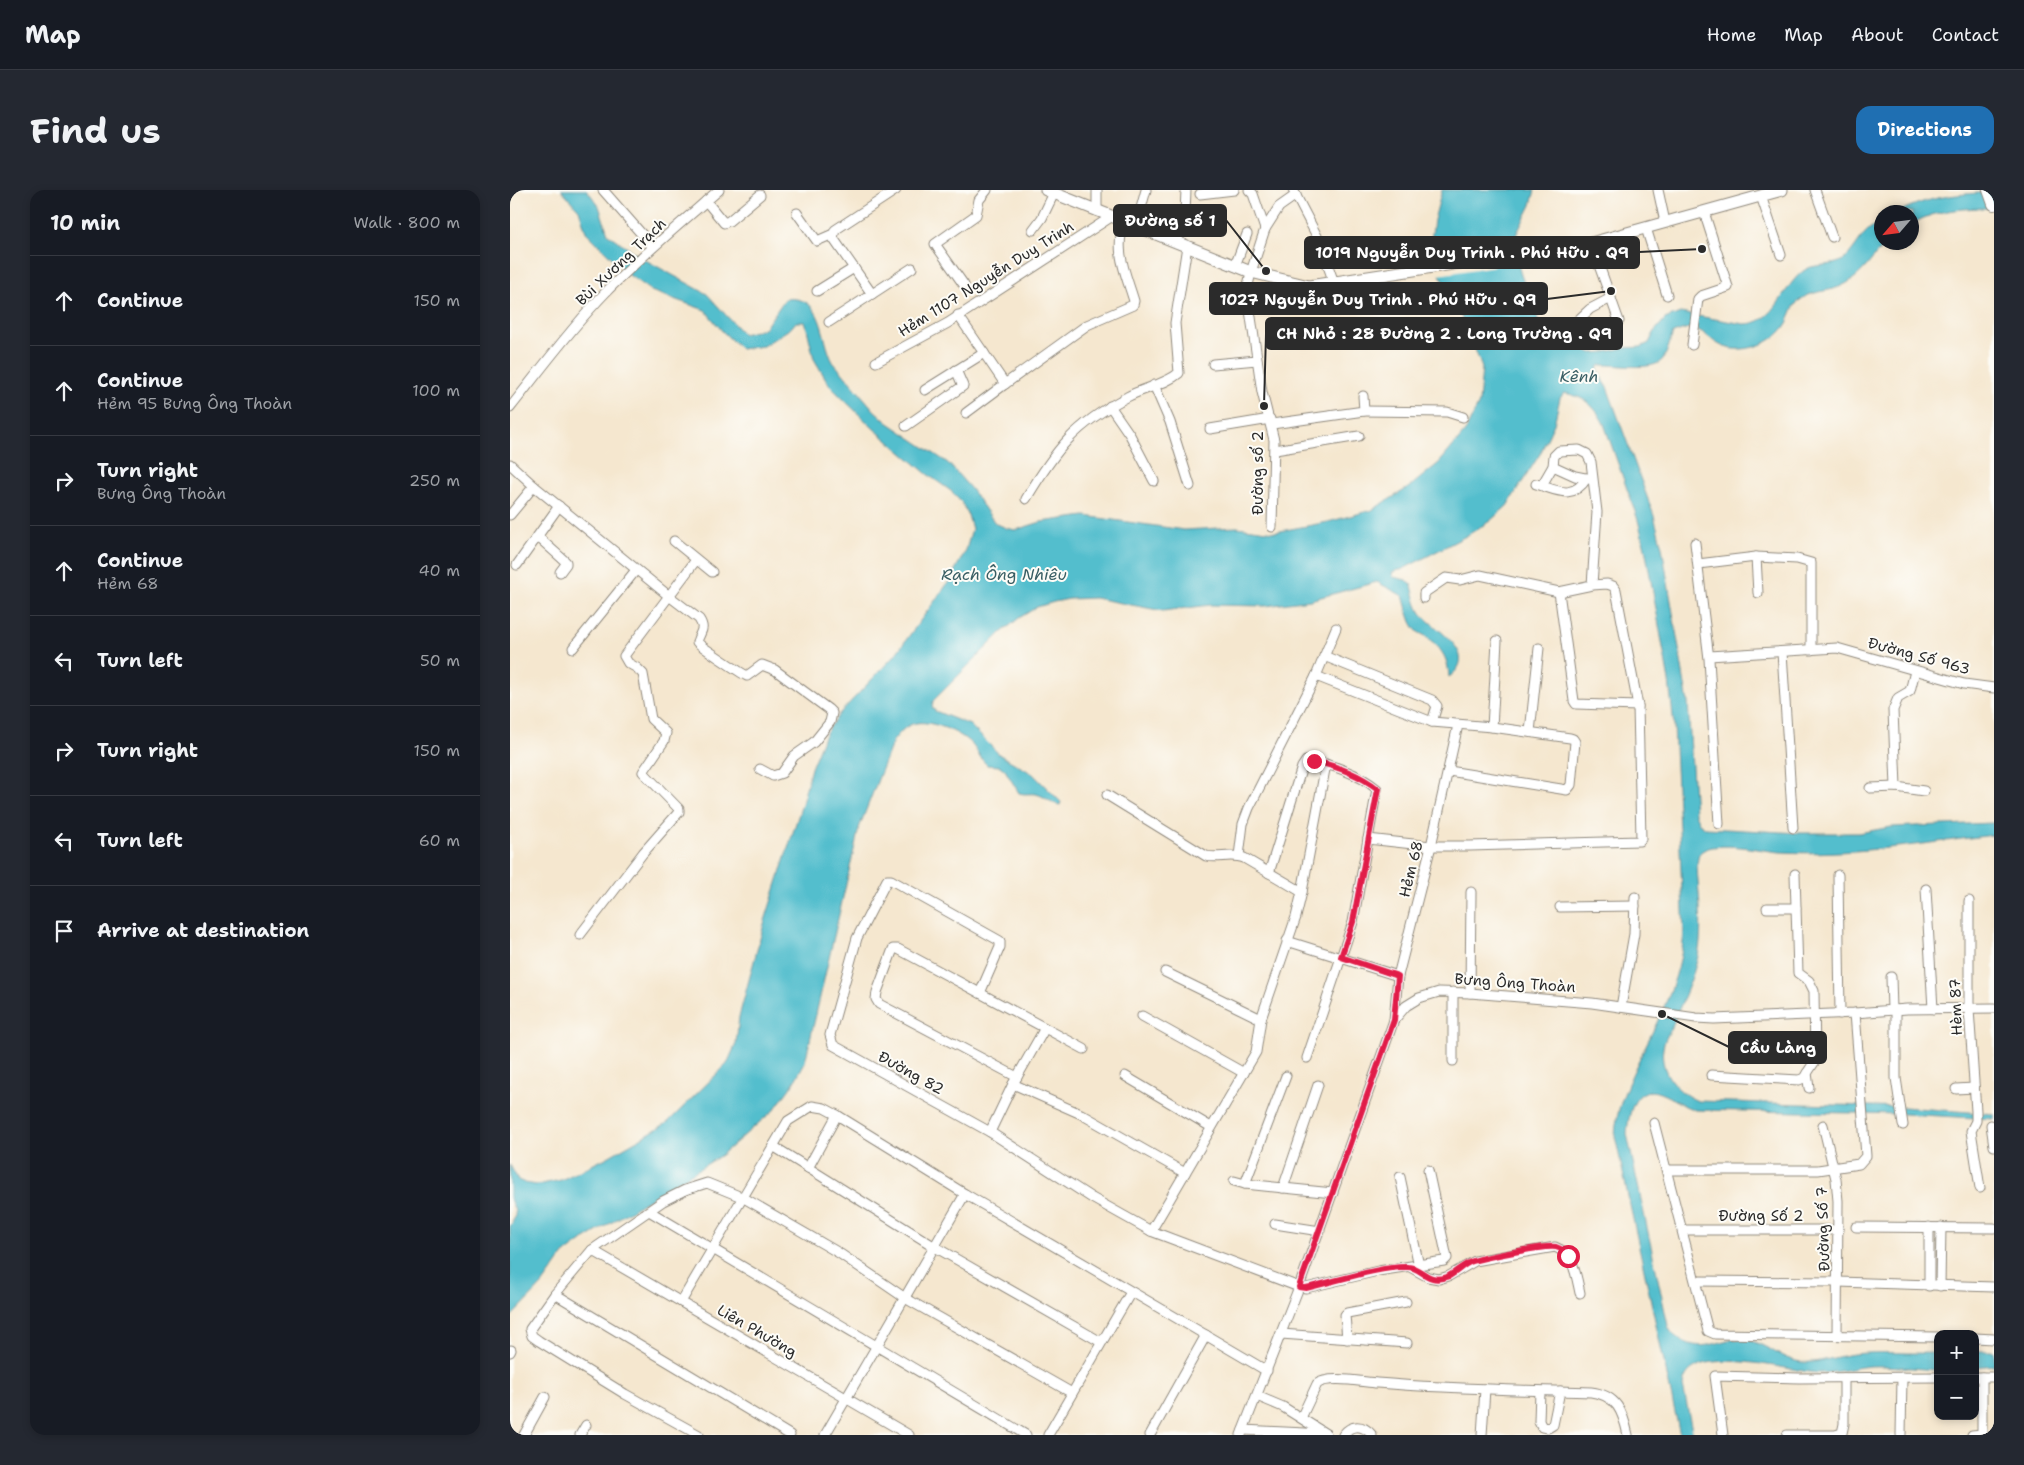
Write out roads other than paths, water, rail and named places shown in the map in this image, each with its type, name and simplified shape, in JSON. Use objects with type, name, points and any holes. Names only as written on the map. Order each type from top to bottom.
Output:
[{"type":"highway","points":[[1989,190],[1994,204]]},
{"type":"main road","points":[[1050,192],[1251,272],[1301,286],[1309,286],[1591,243],[1782,190]]},
{"type":"street","points":[[603,190],[650,250]]},
{"type":"street","name":"Bùi Xương Trạch","points":[[510,408],[590,310],[650,250],[719,190]]},
{"type":"street","points":[[797,213],[817,241],[833,234],[835,230],[896,190]]},
{"type":"street","points":[[964,285],[935,244],[976,215],[979,200],[987,190]]},
{"type":"street","points":[[1097,190],[1098,211]]},
{"type":"street","points":[[966,413],[1087,325],[1130,307],[1134,303],[1118,244],[1120,233],[1130,224],[1146,190]]},
{"type":"street","points":[[1026,498],[1049,461],[1074,432],[1110,406],[1180,373],[1175,323],[1183,266],[1182,244],[1186,190]]},
{"type":"street","points":[[1200,194],[1234,190]]},
{"type":"street","points":[[1249,190],[1253,194],[1265,229]]},
{"type":"street","points":[[1658,190],[1665,222]]},
{"type":"street","points":[[1815,190],[1832,237]]},
{"type":"street","points":[[1033,230],[1042,218],[1050,192]]},
{"type":"street","points":[[1294,192],[1319,240],[1334,283]]},
{"type":"street","name":"Đường số 2","points":[[1272,527],[1275,450],[1271,421],[1262,392],[1247,290],[1265,229],[1279,207],[1294,192]]},
{"type":"street","points":[[706,201],[724,223],[760,195]]},
{"type":"street","points":[[1761,196],[1782,255]]},
{"type":"street","points":[[1692,345],[1698,299],[1701,296],[1728,286],[1704,212]]},
{"type":"street","name":"Hẻm 1107 Nguyễn Duy Trinh","points":[[876,362],[958,316],[1111,217]]},
{"type":"street","points":[[1646,228],[1667,295]]},
{"type":"street","points":[[833,234],[833,238],[872,294]]},
{"type":"street","points":[[1235,266],[1247,234]]},
{"type":"street","points":[[1591,243],[1619,321]]},
{"type":"street","points":[[817,291],[854,268]]},
{"type":"street","points":[[829,322],[912,268]]},
{"type":"street","points":[[1566,328],[1575,323],[1590,309],[1611,298]]},
{"type":"street","points":[[958,316],[1005,384]]},
{"type":"street","points":[[925,390],[984,353]]},
{"type":"street","points":[[1213,364],[1257,360]]},
{"type":"street","points":[[906,426],[962,388],[963,383],[956,370]]},
{"type":"street","points":[[1154,385],[1170,422],[1190,486]]},
{"type":"street","points":[[1363,396],[1364,411]]},
{"type":"street","points":[[1110,406],[1130,435],[1154,481]]},
{"type":"street","points":[[1210,428],[1364,411],[1447,412],[1463,417]]},
{"type":"street","points":[[1275,450],[1359,436]]},
{"type":"street","points":[[1590,479],[1572,492],[1562,492],[1539,485],[1553,466],[1554,456],[1559,451],[1580,450],[1587,454],[1591,462],[1590,479],[1596,512],[1592,585]]},
{"type":"street","points":[[510,464],[636,570],[699,619],[703,632],[698,639],[699,645],[747,676],[762,665],[775,670],[832,713],[830,722],[814,742],[794,756],[782,773],[773,776],[760,769]]},
{"type":"street","points":[[1553,466],[1575,476],[1590,479]]},
{"type":"street","points":[[510,515],[534,486]]},
{"type":"street","points":[[517,565],[559,506]]},
{"type":"street","points":[[538,537],[566,562],[560,572]]},
{"type":"street","points":[[674,541],[712,572]]},
{"type":"street","points":[[1695,543],[1709,656],[1719,824]]},
{"type":"street","points":[[1698,564],[1756,557],[1811,563],[1811,650],[1709,656]]},
{"type":"street","points":[[1756,557],[1758,593]]},
{"type":"street","points":[[580,935],[643,853],[679,812],[673,801],[644,774],[643,769],[664,741],[666,733],[651,719],[643,674],[628,663],[624,656],[696,560]]},
{"type":"street","points":[[574,648],[636,570]]},
{"type":"street","points":[[1368,838],[1431,846],[1516,846],[1553,842],[1641,840],[1638,706],[1616,590],[1608,584],[1592,585],[1559,592],[1480,575],[1460,580],[1446,578],[1424,593],[1424,598]]},
{"type":"street","points":[[1559,592],[1574,701],[1576,704],[1638,706]]},
{"type":"street","points":[[1239,856],[1243,824],[1249,808],[1316,676],[1336,628]]},
{"type":"street","points":[[1492,727],[1497,641]]},
{"type":"street","points":[[1530,732],[1539,648]]},
{"type":"street","name":"Đường Số 963","points":[[1811,650],[1837,648],[1964,684],[1994,688]]},
{"type":"street","points":[[1782,652],[1793,828]]},
{"type":"street","points":[[1324,656],[1432,700],[1437,706],[1432,722]]},
{"type":"street","points":[[1896,787],[1893,710],[1898,698],[1910,691],[1915,671]]},
{"type":"street","points":[[1316,676],[1432,722],[1530,732],[1573,739],[1575,742],[1570,788],[1567,790],[1449,771]]},
{"type":"street","name":"Hẻm 68","points":[[1394,1020],[1398,976],[1449,771],[1458,725]]},
{"type":"street","points":[[1269,873],[1302,767],[1306,761],[1326,764],[1364,779],[1378,789],[1353,922],[1307,1058]]},
{"type":"street","points":[[1151,1231],[1256,1052],[1261,1019],[1302,892],[1326,764]]},
{"type":"street","points":[[1870,788],[1896,787],[1924,791]]},
{"type":"street","points":[[1107,795],[1206,856],[1239,856],[1302,892]]},
{"type":"street","points":[[1711,1076],[1798,1080],[1804,1078],[1815,1061],[1815,1014],[1812,985],[1798,973],[1795,874]]},
{"type":"street","points":[[1838,875],[1840,1014]]},
{"type":"street","name":"Đường 82","points":[[980,994],[1000,947],[1000,941],[892,880],[887,880],[856,938],[830,1035],[833,1045],[990,1132],[1092,1198],[1151,1231],[1299,1287]]},
{"type":"street","points":[[1926,889],[1933,1009]]},
{"type":"street","points":[[1470,993],[1471,892]]},
{"type":"street","points":[[1560,908],[1635,901],[1634,934],[1625,1007]]},
{"type":"street","name":"Hèm 87","points":[[1969,901],[1969,1009],[1975,1120],[1971,1131],[1980,1188]]},
{"type":"street","points":[[1767,908],[1796,908]]},
{"type":"street","points":[[1287,941],[1398,976]]},
{"type":"street","points":[[1084,1049],[898,950],[893,949],[890,953],[876,999],[879,1004],[1015,1081],[1081,1114],[1185,1173]]},
{"type":"street","points":[[1165,972],[1261,1019]]},
{"type":"street","points":[[1891,977],[1896,1078],[1902,1122]]},
{"type":"street","name":"Bưng Ông Thoàn","points":[[1242,1433],[1320,1231],[1394,1020],[1406,1006],[1419,998],[1439,992],[1470,993],[1625,1007],[1696,1018],[1994,1008]]},
{"type":"street","points":[[1452,1061],[1453,992]]},
{"type":"street","points":[[1667,1170],[1833,1169],[1859,1164],[1864,1160],[1866,1156],[1855,1013]]},
{"type":"street","points":[[1142,1016],[1244,1073]]},
{"type":"street","points":[[990,1132],[1015,1081],[1045,1028]]},
{"type":"street","points":[[1807,1073],[1810,1088]]},
{"type":"street","points":[[1125,1076],[1212,1127]]},
{"type":"street","points":[[1245,1184],[1286,1076]]},
{"type":"street","points":[[1283,1188],[1318,1085]]},
{"type":"street","points":[[1956,1089],[1974,1088]]},
{"type":"street","points":[[681,1302],[714,1250],[788,1121],[812,1106],[824,1108],[837,1115],[964,1194],[1267,1371]]},
{"type":"street","points":[[808,1168],[837,1115]]},
{"type":"street","points":[[1975,1120],[1992,1125],[1994,1146]]},
{"type":"street","points":[[1654,1122],[1708,1331],[1715,1334],[1934,1337]]},
{"type":"street","name":"Đường Số 7","points":[[1824,1124],[1838,1201],[1837,1335]]},
{"type":"street","points":[[773,1146],[935,1247],[1101,1342]]},
{"type":"street","points":[[1299,1287],[1306,1288],[1378,1271],[1444,1261],[1447,1258],[1428,1170]]},
{"type":"street","points":[[1400,1177],[1414,1266],[1428,1277],[1439,1279],[1449,1276],[1475,1261],[1555,1247],[1562,1250],[1568,1256],[1574,1269],[1580,1293]]},
{"type":"street","points":[[1234,1181],[1245,1184],[1333,1193]]},
{"type":"street","points":[[700,1435],[625,1394],[532,1336],[530,1329],[555,1294],[592,1250],[649,1211],[685,1190],[707,1183],[744,1198],[839,1254],[906,1298],[1072,1393]]},
{"type":"street","points":[[825,1435],[906,1298],[964,1194]]},
{"type":"street","points":[[649,1211],[812,1306],[877,1347],[1026,1435]]},
{"type":"street","points":[[1275,1224],[1320,1231]]},
{"type":"street","points":[[1856,1227],[1994,1228]]},
{"type":"street","points":[[1929,1227],[1929,1286]]},
{"type":"street","points":[[1940,1286],[1941,1227]]},
{"type":"street","name":"Đường Số 2","points":[[1683,1230],[1839,1230]]},
{"type":"street","name":"Liên Phường","points":[[592,1250],[909,1435]]},
{"type":"street","points":[[1696,1281],[1838,1282],[1994,1287]]},
{"type":"street","points":[[1048,1435],[1131,1292]]},
{"type":"street","points":[[555,1294],[790,1435]]},
{"type":"street","points":[[1347,1340],[1345,1315],[1374,1306],[1406,1302]]},
{"type":"street","points":[[1281,1334],[1407,1343]]},
{"type":"street","points":[[1152,1435],[1206,1336]]},
{"type":"street","points":[[1979,1338],[1994,1339]]},
{"type":"street","points":[[1723,1435],[1715,1376],[1934,1377]]},
{"type":"street","points":[[1902,1377],[1902,1435]]},
{"type":"street","points":[[1972,1435],[1982,1434],[1979,1377],[1994,1377]]},
{"type":"street","points":[[1787,1435],[1835,1434],[1842,1432],[1844,1424],[1844,1378]]},
{"type":"street","points":[[1301,1418],[1311,1393],[1320,1381],[1336,1379],[1417,1387],[1540,1390],[1603,1394],[1617,1405],[1622,1413],[1628,1435]]},
{"type":"street","points":[[1482,1435],[1485,1389]]},
{"type":"street","points":[[1540,1390],[1539,1421],[1542,1427],[1548,1428],[1553,1425],[1560,1391]]},
{"type":"street","points":[[1257,1396],[1284,1407],[1327,1434]]},
{"type":"street","points":[[524,1435],[545,1397]]},
{"type":"street","points":[[580,1435],[586,1424]]},
{"type":"street","points":[[1343,1435],[1356,1426],[1367,1430],[1372,1435]]},
{"type":"street","points":[[1242,1433],[1327,1434]]},
{"type":"water","name":"Rạch Ông Nhiêu","points":[[561,190],[587,190],[599,206],[608,234],[640,257],[707,294],[743,334],[764,329],[785,299],[798,299],[808,303],[819,320],[833,362],[874,410],[887,422],[948,463],[971,489],[995,523],[1015,530],[1041,522],[1085,516],[1184,530],[1237,527],[1275,532],[1328,522],[1372,510],[1408,488],[1439,463],[1465,432],[1479,403],[1482,368],[1468,330],[1432,259],[1431,241],[1434,220],[1442,190],[1535,190],[1531,205],[1512,243],[1521,275],[1546,340],[1551,346],[1555,345],[1556,336],[1561,334],[1582,349],[1592,353],[1641,347],[1649,343],[1655,331],[1665,319],[1680,313],[1744,324],[1764,318],[1771,312],[1802,272],[1811,267],[1833,264],[1843,260],[1867,231],[1874,226],[1874,250],[1879,250],[1865,268],[1854,279],[1839,287],[1809,295],[1797,302],[1787,323],[1774,338],[1748,348],[1732,349],[1718,344],[1702,332],[1689,328],[1673,333],[1665,356],[1658,363],[1643,366],[1601,365],[1597,368],[1607,387],[1654,516],[1662,547],[1688,703],[1695,814],[1699,823],[1706,828],[1800,833],[1859,833],[1891,827],[1994,823],[1994,835],[1888,848],[1834,852],[1781,852],[1729,846],[1718,846],[1702,851],[1697,864],[1701,922],[1700,945],[1687,990],[1663,1048],[1664,1066],[1667,1074],[1677,1087],[1698,1101],[1904,1107],[1994,1114],[1994,1119],[1904,1114],[1695,1110],[1660,1093],[1651,1091],[1638,1097],[1634,1103],[1627,1134],[1668,1326],[1676,1337],[1698,1346],[1738,1339],[1747,1340],[1794,1361],[1801,1362],[1814,1362],[1864,1353],[1934,1353],[1934,1370],[1869,1366],[1819,1373],[1742,1362],[1720,1361],[1702,1364],[1689,1372],[1683,1386],[1693,1435],[1680,1435],[1615,1136],[1617,1117],[1622,1099],[1667,1000],[1682,950],[1684,932],[1674,725],[1669,681],[1645,548],[1638,520],[1600,417],[1588,403],[1578,397],[1564,393],[1560,398],[1554,424],[1540,454],[1507,506],[1490,521],[1466,536],[1403,569],[1392,572],[1393,577],[1406,580],[1411,584],[1421,613],[1452,642],[1458,651],[1460,659],[1458,668],[1449,677],[1444,655],[1433,642],[1415,629],[1410,620],[1403,596],[1377,582],[1310,600],[1266,606],[1210,605],[1163,611],[1095,598],[1069,599],[1037,607],[1019,618],[1002,632],[933,701],[932,707],[935,711],[970,725],[1000,755],[1033,774],[1061,802],[1060,805],[1036,794],[1019,793],[1005,770],[1000,766],[987,765],[971,744],[949,729],[932,724],[916,723],[903,730],[893,741],[859,828],[805,1062],[793,1084],[774,1110],[720,1156],[583,1240],[564,1254],[542,1285],[510,1318],[510,1227],[515,1211],[510,1197],[510,1165],[518,1180],[525,1183],[537,1185],[561,1180],[606,1158],[667,1123],[727,1064],[736,1044],[739,1017],[764,924],[802,804],[811,768],[825,734],[840,713],[895,655],[948,583],[966,550],[972,529],[962,503],[951,491],[927,474],[873,428],[830,386],[814,359],[804,322],[796,322],[791,328],[763,346],[741,349],[723,332],[705,310],[651,291],[629,275],[586,232],[579,210]]},
{"type":"water","points":[[1994,192],[1994,208],[1941,212],[1919,220],[1919,205],[1914,205],[1933,199]]},
{"type":"water","points":[[1979,1351],[1994,1351],[1994,1365],[1979,1367]]},
{"type":"place","name":"1019 Nguyễn Duy Trinh . Phú Hữu . Q9","points":[[1702,249]]},
{"type":"place","name":"Đường số 1","points":[[1266,271]]},
{"type":"place","name":"1027 Nguyễn Duy Trinh . Phú Hữu . Q9","points":[[1611,291]]},
{"type":"place","name":"CH Nhỏ : 28 Đường 2 . Long Trường . Q9","points":[[1264,406]]},
{"type":"place","name":"Cầu Làng","points":[[1662,1014]]},
{"type":"water label","name":"Kênh","points":[[1579,376]]}]
